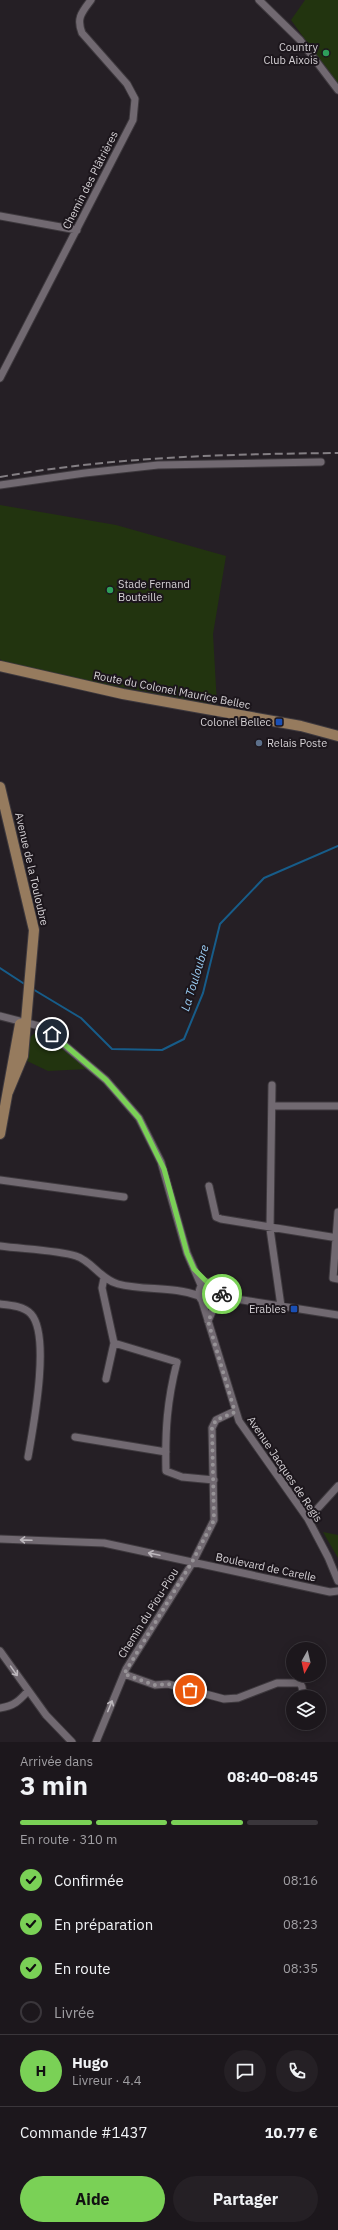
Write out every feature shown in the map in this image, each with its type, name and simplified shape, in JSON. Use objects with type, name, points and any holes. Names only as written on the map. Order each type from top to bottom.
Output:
[{"type":"street","name":"Chemin des Plâtrières","points":[[0,378],[133,120],[136,110],[135,99],[127,84],[82,33],[78,24],[79,16],[91,0]]},
{"type":"street","points":[[258,0],[300,40],[338,90]]},
{"type":"street","points":[[0,216],[77,230]]},
{"type":"street","points":[[0,485],[85,473],[158,465],[322,462]]},
{"type":"street","name":"Route du Colonel Maurice Bellec","points":[[1,667],[123,694],[301,726],[338,736]]},
{"type":"street","name":"Avenue de la Touloubre","points":[[0,787],[34,930],[31,978],[22,1022],[23,1056],[8,1092],[0,1134]]},
{"type":"street","points":[[0,1016],[43,1027],[106,1080],[139,1118],[161,1162],[187,1253],[203,1285],[201,1299]]},
{"type":"street","points":[[272,1085],[270,1229],[281,1306]]},
{"type":"street","points":[[272,1106],[338,1106]]},
{"type":"street","points":[[0,1180],[124,1197]]},
{"type":"street","points":[[209,1186],[216,1217],[270,1229],[337,1238]]},
{"type":"street","points":[[338,1212],[333,1278],[338,1279]]},
{"type":"street","points":[[0,1246],[75,1256],[87,1261],[104,1278],[118,1284],[187,1291],[209,1304],[218,1301],[236,1299],[338,1316]]},
{"type":"street","points":[[104,1278],[102,1288],[114,1343],[106,1379]]},
{"type":"street","points":[[187,1291],[215,1282],[222,1291],[236,1299]]},
{"type":"street","points":[[208,1321],[222,1291]]},
{"type":"street","name":"Avenue Jacques de Regis","points":[[201,1299],[239,1421],[308,1519],[328,1557],[338,1581]]},
{"type":"street","points":[[0,1304],[21,1307],[32,1314],[40,1330],[40,1357],[36,1410],[28,1457]]},
{"type":"street","points":[[114,1343],[178,1362],[169,1394],[166,1471],[182,1477],[214,1480]]},
{"type":"street","name":"Chemin du Piou-Piou","points":[[96,1742],[124,1674],[192,1562],[214,1520],[212,1428],[216,1420],[235,1412]]},
{"type":"street","points":[[75,1437],[166,1452]]},
{"type":"street","points":[[308,1519],[338,1486]]},
{"type":"street","name":"Boulevard de Carelle","points":[[0,1539],[104,1543],[330,1592],[338,1591]]},
{"type":"street","points":[[0,1651],[46,1715],[72,1742]]},
{"type":"street","points":[[124,1674],[154,1685],[168,1684],[224,1699],[238,1698],[283,1682],[300,1683],[302,1690]]},
{"type":"street","points":[[0,1708],[16,1703],[28,1691]]},
{"type":"green space","name":"Country Club Aixois","points":[[305,0],[338,0],[338,85],[291,20]]},
{"type":"green space","name":"Stade Fernand Bouteille","points":[[0,505],[116,525],[226,556],[213,634],[217,705],[9,666],[0,659]]},
{"type":"green space","points":[[38,1032],[45,1034],[87,1069],[48,1071],[25,1060],[29,1039]]},
{"type":"green space","points":[[323,1532],[338,1535],[338,1558]]},
{"type":"waterway","name":"La Touloubre","points":[[31,988],[81,1018],[112,1049],[162,1050],[184,1039],[203,993],[220,924],[264,878],[338,846]]},
{"type":"waterway","name":"La Touloubre","points":[[0,968],[26,985]]},
{"type":"railway","points":[[0,477],[42,470],[126,461],[253,454],[338,453]]},
{"type":"way so far","points":[[190,1690],[168,1684],[154,1685],[124,1674],[192,1562],[214,1520],[212,1428],[216,1420],[235,1412],[208,1321],[222,1294]]},
{"type":"place","name":"Country Club Aixois","points":[[326,53]]},
{"type":"place","name":"Stade Fernand Bouteille","points":[[110,590]]},
{"type":"place","name":"Colonel Bellec","points":[[279,722]]},
{"type":"place","name":"Relais Poste","points":[[259,743]]},
{"type":"place","name":"Erables","points":[[294,1309]]},
{"type":"route","points":[[52,1034],[106,1080],[139,1118],[164,1169],[187,1253],[194,1269],[197,1274],[207,1282],[211,1281],[218,1284],[222,1294]]}]
